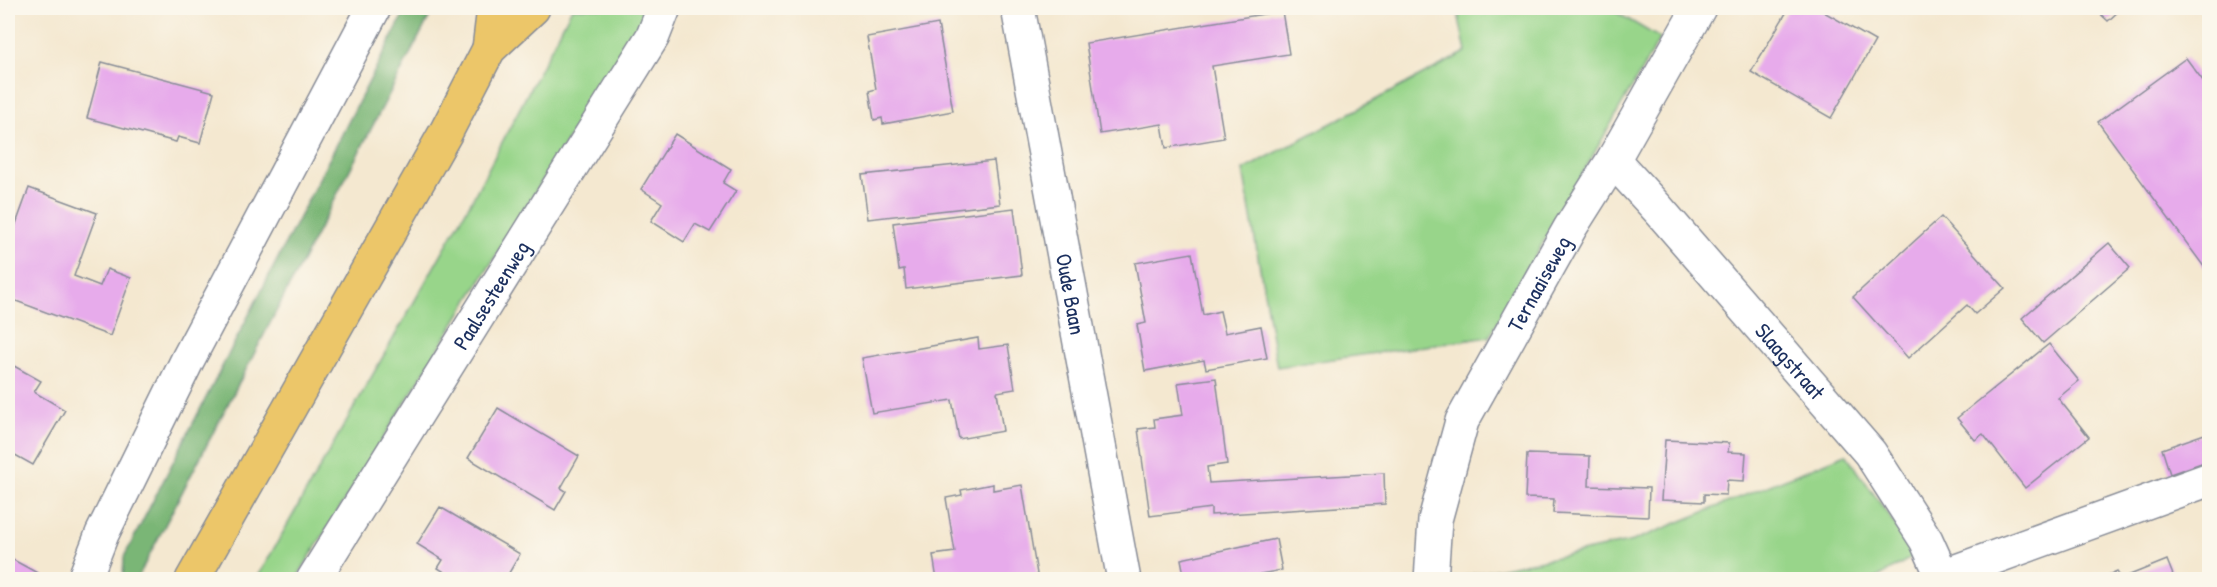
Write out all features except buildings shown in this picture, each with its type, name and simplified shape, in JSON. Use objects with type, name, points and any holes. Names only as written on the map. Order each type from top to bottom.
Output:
[{"type":"main road","points":[[489,49],[494,8]]},
{"type":"main road","points":[[192,579],[441,142],[489,49],[533,8]]},
{"type":"street","points":[[84,579],[102,534],[188,359],[374,8]]},
{"type":"street","name":"Paalsesteenweg","points":[[313,579],[653,36],[664,8]]},
{"type":"street","name":"Oude Baan","points":[[1018,8],[1124,579]]},
{"type":"street","name":"Ternaaiseweg","points":[[1431,579],[1435,520],[1462,421],[1570,228],[1613,160],[1699,8]]},
{"type":"street","name":"Slaagstraat","points":[[1613,160],[1870,453],[1926,540],[1944,578]]},
{"type":"street","points":[[1944,578],[2210,479]]},
{"type":"green space","points":[[407,8],[434,8],[137,579],[123,579],[124,557]]},
{"type":"green space","points":[[572,8],[649,8],[296,579],[256,580],[472,200]]},
{"type":"green space","points":[[1457,8],[1609,8],[1660,38],[1489,337],[1277,367],[1243,170],[1466,52]]},
{"type":"green space","points":[[1846,454],[1916,555],[1873,580],[1447,580],[1633,541]]}]
